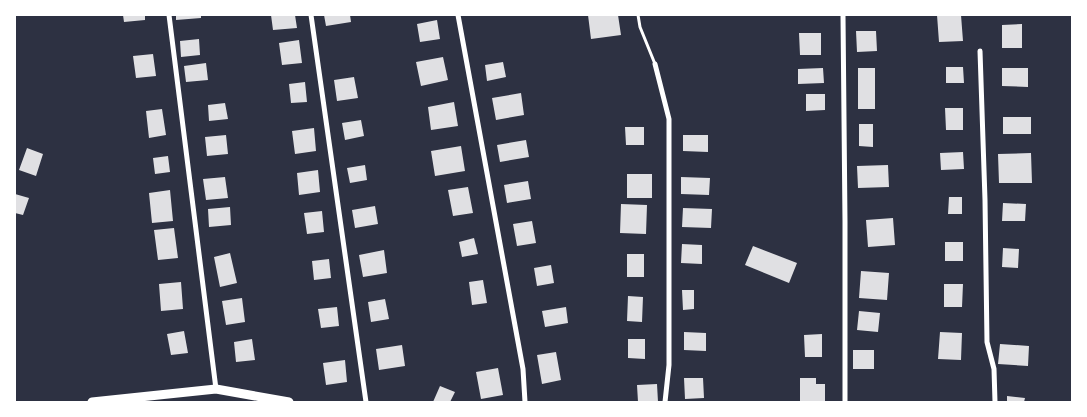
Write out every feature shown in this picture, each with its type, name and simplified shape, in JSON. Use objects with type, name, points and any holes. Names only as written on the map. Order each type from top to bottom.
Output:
[{"type":"street","points":[[169,15],[216,390]]},
{"type":"street","points":[[311,15],[366,402]]},
{"type":"street","points":[[458,15],[523,369],[525,402]]},
{"type":"street","points":[[843,15],[845,402]]},
{"type":"street","points":[[980,51],[987,342],[994,369],[995,402]]},
{"type":"street","points":[[655,64],[669,119],[669,365],[665,402]]},
{"type":"street","points":[[92,402],[216,390],[289,402]]},
{"type":"lane","points":[[638,15],[640,27],[655,64]]},
{"type":"building","points":[[123,15],[145,15],[145,20],[124,22]]},
{"type":"building","points":[[176,15],[201,15],[201,18],[176,20]]},
{"type":"building","points":[[271,15],[295,15],[297,28],[273,30]]},
{"type":"building","points":[[324,15],[350,15],[351,22],[326,26]]},
{"type":"building","points":[[588,15],[618,15],[621,35],[591,39]]},
{"type":"building","points":[[937,15],[961,15],[963,41],[939,42]]},
{"type":"building","points":[[437,20],[440,39],[420,42],[417,24]]},
{"type":"building","points":[[1022,24],[1022,48],[1002,48],[1002,25]]},
{"type":"building","points":[[856,31],[876,31],[877,51],[857,52]]},
{"type":"building","points":[[799,33],[821,33],[821,55],[800,55]]},
{"type":"building","points":[[199,39],[200,55],[181,57],[180,41]]},
{"type":"building","points":[[299,40],[302,63],[282,65],[279,43]]},
{"type":"building","points":[[153,54],[156,76],[136,78],[133,56]]},
{"type":"building","points":[[443,57],[448,80],[421,86],[416,62]]},
{"type":"building","points":[[503,62],[506,77],[487,81],[485,65]]},
{"type":"building","points":[[206,63],[208,80],[186,82],[184,66]]},
{"type":"building","points":[[946,67],[963,67],[964,83],[946,83]]},
{"type":"building","points":[[823,68],[824,83],[798,84],[798,69]]},
{"type":"building","points":[[858,68],[875,68],[875,109],[858,109]]},
{"type":"building","points":[[1002,68],[1028,68],[1028,87],[1002,86]]},
{"type":"building","points":[[354,77],[358,98],[337,101],[334,80]]},
{"type":"building","points":[[305,82],[307,102],[291,103],[289,84]]},
{"type":"building","points":[[521,93],[524,115],[496,120],[492,98]]},
{"type":"building","points":[[806,94],[825,94],[825,110],[806,111]]},
{"type":"building","points":[[454,102],[458,126],[431,130],[428,107]]},
{"type":"building","points":[[225,103],[228,119],[209,121],[208,105]]},
{"type":"building","points":[[945,108],[963,108],[963,130],[946,130]]},
{"type":"building","points":[[162,109],[166,135],[149,138],[146,111]]},
{"type":"building","points":[[1003,117],[1031,117],[1031,134],[1003,134]]},
{"type":"building","points":[[361,120],[364,136],[345,140],[342,123]]},
{"type":"building","points":[[859,124],[873,124],[873,147],[859,146]]},
{"type":"building","points":[[625,127],[644,127],[644,145],[626,145]]},
{"type":"building","points":[[314,128],[316,151],[295,154],[292,131]]},
{"type":"building","points":[[226,135],[228,154],[207,156],[205,137]]},
{"type":"building","points":[[683,135],[708,135],[708,152],[683,151]]},
{"type":"building","points":[[526,140],[529,157],[500,162],[497,145]]},
{"type":"building","points":[[461,146],[465,171],[435,176],[431,151]]},
{"type":"building","points":[[27,148],[43,154],[36,176],[19,170]]},
{"type":"building","points":[[963,152],[964,169],[941,170],[940,153]]},
{"type":"building","points":[[1031,153],[1032,183],[999,183],[998,154]]},
{"type":"building","points":[[168,156],[170,172],[155,174],[153,158]]},
{"type":"building","points":[[365,165],[367,180],[350,183],[347,168]]},
{"type":"building","points":[[888,165],[889,187],[858,188],[857,166]]},
{"type":"building","points":[[318,170],[320,192],[299,195],[297,173]]},
{"type":"building","points":[[627,174],[652,174],[652,198],[627,198]]},
{"type":"building","points":[[225,177],[228,198],[206,200],[203,179]]},
{"type":"building","points":[[681,177],[710,178],[709,195],[681,194]]},
{"type":"building","points":[[528,181],[531,199],[507,203],[504,185]]},
{"type":"building","points":[[468,187],[473,213],[453,216],[448,190]]},
{"type":"building","points":[[170,190],[173,221],[152,223],[149,193]]},
{"type":"building","points":[[15,194],[29,198],[23,215],[15,213]]},
{"type":"building","points":[[949,197],[962,197],[962,214],[948,214]]},
{"type":"building","points":[[1003,203],[1026,204],[1025,221],[1002,221]]},
{"type":"building","points":[[621,204],[647,205],[646,234],[620,233]]},
{"type":"building","points":[[375,206],[378,224],[355,228],[352,210]]},
{"type":"building","points":[[230,207],[231,225],[209,227],[208,209]]},
{"type":"building","points":[[683,208],[712,209],[711,228],[682,227]]},
{"type":"building","points":[[322,211],[324,232],[307,234],[304,213]]},
{"type":"building","points":[[893,218],[895,245],[868,247],[866,220]]},
{"type":"building","points":[[532,221],[536,243],[517,246],[513,224]]},
{"type":"building","points":[[174,228],[178,258],[158,260],[154,230]]},
{"type":"building","points":[[474,238],[478,254],[462,257],[459,242]]},
{"type":"building","points":[[945,242],[963,242],[963,261],[945,261]]},
{"type":"building","points":[[682,244],[702,245],[702,264],[681,263]]},
{"type":"building","points":[[753,246],[797,263],[789,283],[745,265]]},
{"type":"building","points":[[1003,248],[1019,249],[1018,268],[1002,267]]},
{"type":"building","points":[[384,250],[387,273],[363,277],[359,255]]},
{"type":"building","points":[[230,253],[237,283],[220,287],[214,257]]},
{"type":"building","points":[[627,254],[644,254],[644,277],[627,277]]},
{"type":"building","points":[[329,259],[331,278],[314,280],[312,261]]},
{"type":"building","points":[[551,265],[554,283],[537,286],[534,268]]},
{"type":"building","points":[[861,271],[889,273],[887,300],[859,298]]},
{"type":"building","points":[[483,280],[487,303],[472,305],[469,282]]},
{"type":"building","points":[[181,282],[183,309],[161,311],[159,284]]},
{"type":"building","points":[[944,284],[963,284],[962,307],[944,307]]},
{"type":"building","points":[[682,290],[694,290],[694,309],[683,310]]},
{"type":"building","points":[[628,296],[643,297],[642,322],[627,321]]},
{"type":"building","points":[[242,298],[245,322],[226,325],[222,301]]},
{"type":"building","points":[[385,299],[389,319],[371,322],[368,302]]},
{"type":"building","points":[[337,307],[339,326],[321,328],[318,309]]},
{"type":"building","points":[[566,307],[568,323],[545,327],[542,311]]},
{"type":"building","points":[[859,311],[880,313],[878,332],[857,330]]},
{"type":"building","points":[[184,331],[188,353],[171,355],[167,334]]},
{"type":"building","points":[[684,332],[706,333],[706,351],[684,350]]},
{"type":"building","points":[[940,332],[962,333],[961,360],[938,359]]},
{"type":"building","points":[[822,334],[822,357],[805,357],[804,335]]},
{"type":"building","points":[[252,339],[255,360],[236,362],[234,342]]},
{"type":"building","points":[[628,339],[645,339],[645,359],[628,358]]},
{"type":"building","points":[[1000,344],[1029,346],[1028,366],[998,364]]},
{"type":"building","points":[[402,345],[405,366],[379,370],[376,349]]},
{"type":"building","points":[[853,350],[874,350],[874,369],[853,369]]},
{"type":"building","points":[[556,352],[561,380],[542,384],[537,355]]},
{"type":"building","points":[[345,360],[347,382],[326,385],[323,363]]},
{"type":"building","points":[[498,368],[503,395],[481,399],[476,372]]},
{"type":"building","points":[[684,378],[703,378],[704,398],[685,399]]},
{"type":"building","points":[[800,378],[816,378],[816,384],[825,384],[825,402],[800,402]]},
{"type":"building","points":[[657,384],[658,402],[638,402],[637,385]]},
{"type":"building","points":[[440,386],[455,392],[450,402],[433,402]]},
{"type":"building","points":[[1007,396],[1025,398],[1024,402],[1007,402]]}]
